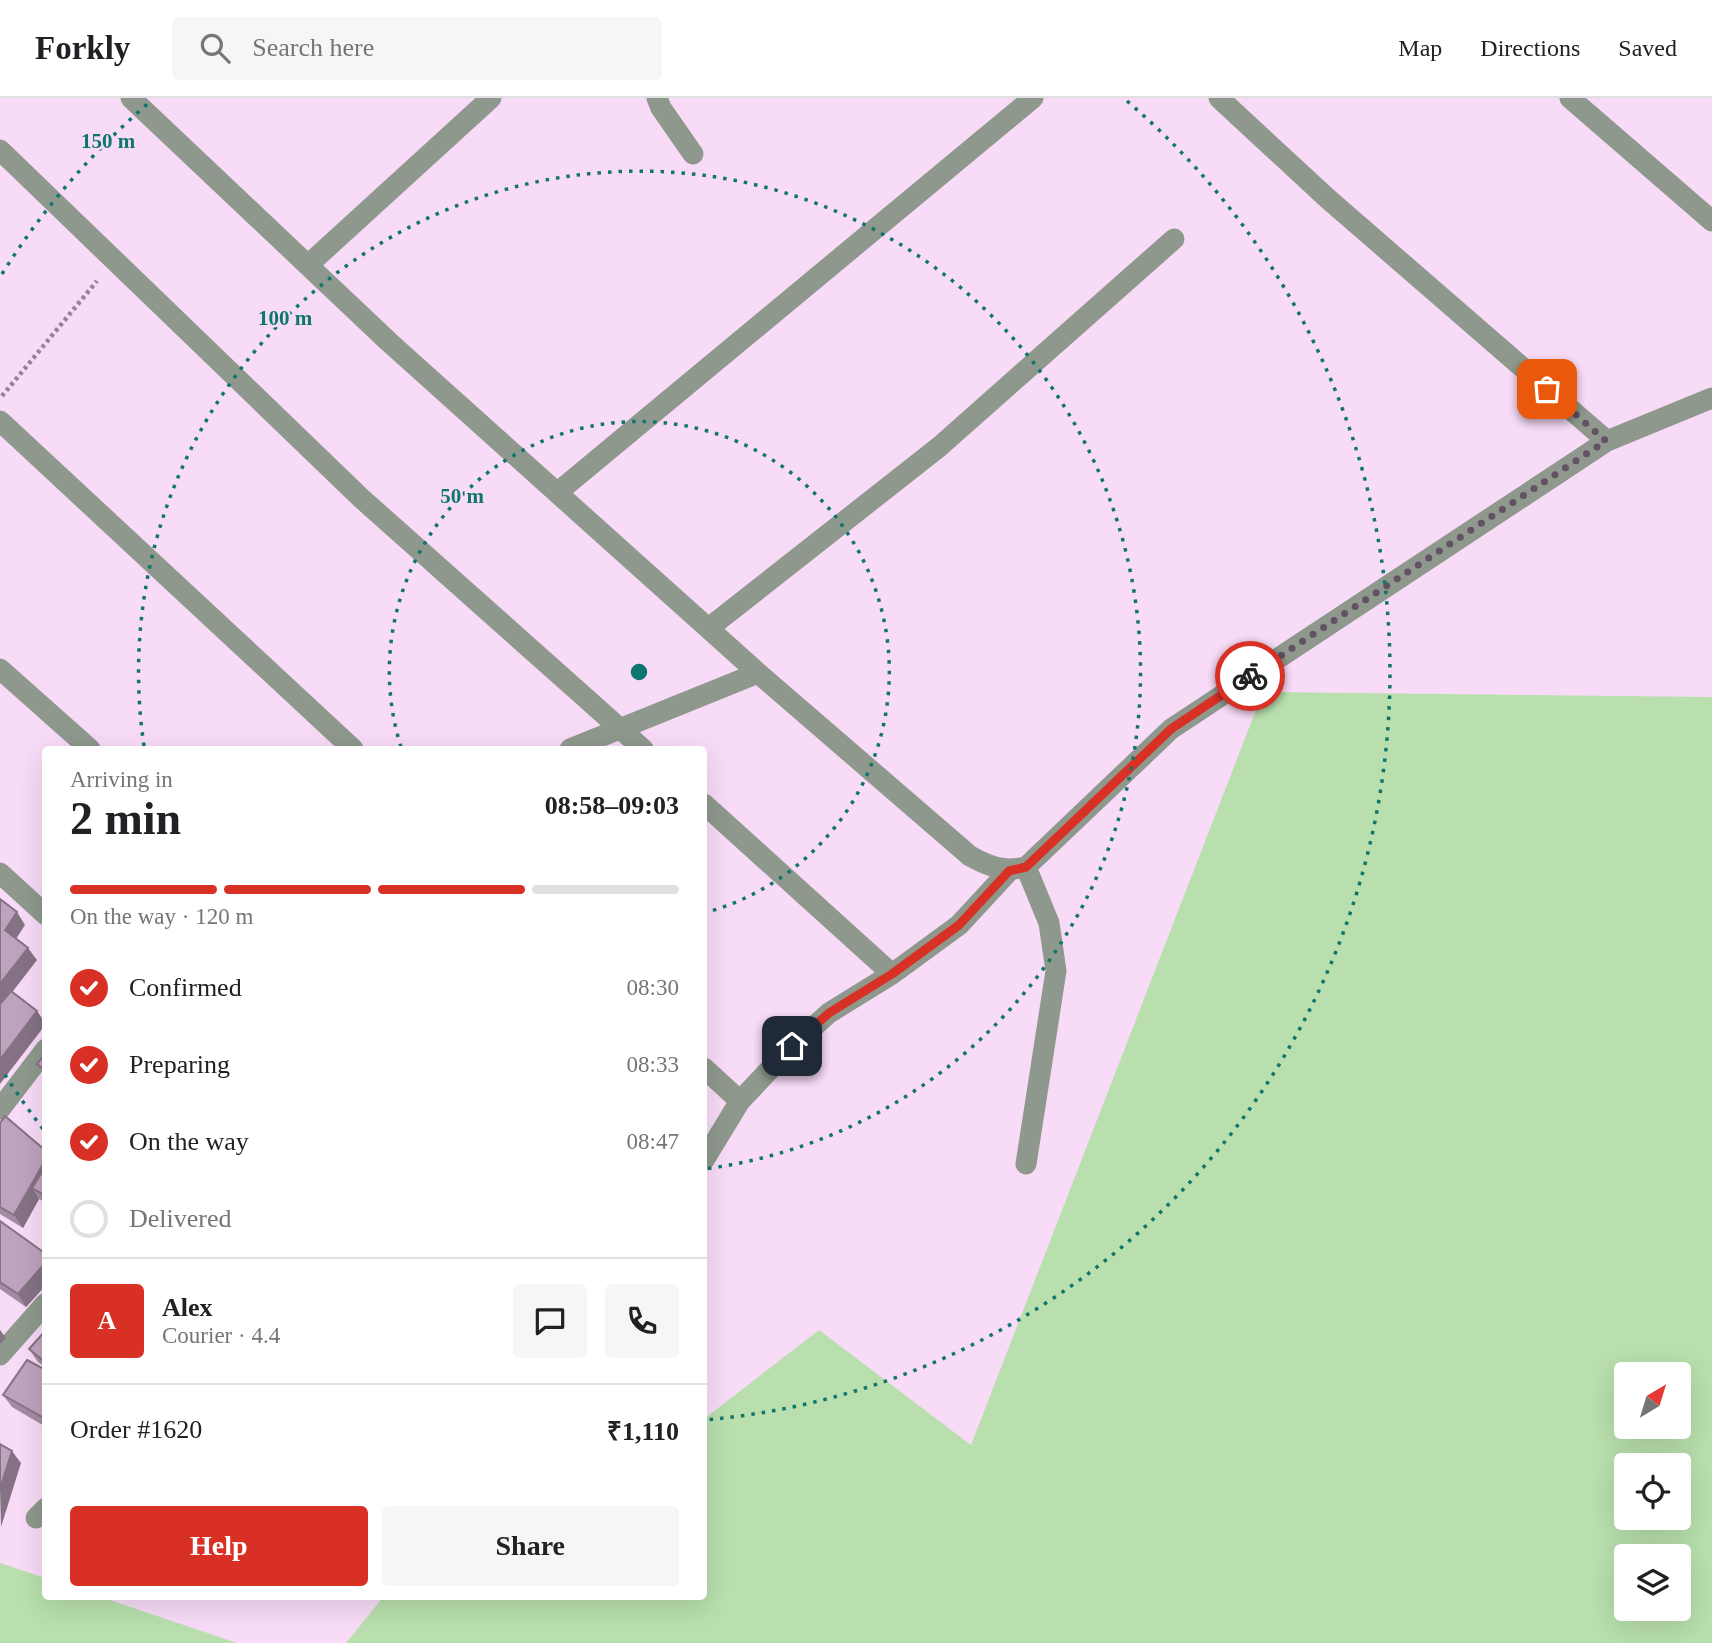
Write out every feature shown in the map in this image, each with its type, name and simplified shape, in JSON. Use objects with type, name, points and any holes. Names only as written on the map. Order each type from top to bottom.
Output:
[{"type":"street","points":[[131,98],[308,265],[758,673],[970,856],[989,866],[1017,869]]},
{"type":"street","points":[[308,265],[491,98]]},
{"type":"street","points":[[657,98],[660,108],[694,154]]},
{"type":"street","points":[[558,492],[1033,98]]},
{"type":"street","points":[[1219,98],[1327,198],[1606,441]]},
{"type":"street","points":[[1570,98],[1712,221]]},
{"type":"street","points":[[0,150],[361,498],[640,746]]},
{"type":"street","points":[[710,627],[939,447],[1174,239]]},
{"type":"street","points":[[707,1155],[740,1101],[792,1046],[829,1013],[892,974],[959,925],[1171,729],[1606,441],[1712,398]]},
{"type":"street","points":[[0,421],[350,746]]},
{"type":"street","points":[[0,669],[87,746]]},
{"type":"street","points":[[577,746],[758,673]]},
{"type":"street","points":[[707,807],[892,974]]},
{"type":"street","points":[[1017,869],[1049,923],[1056,971],[1026,1164]]},
{"type":"street","points":[[1,877],[42,912]]},
{"type":"street","points":[[0,1109],[42,1054]]},
{"type":"street","points":[[707,1071],[740,1101]]},
{"type":"street","points":[[0,1355],[42,1308]]},
{"type":"path","points":[[0,398],[115,258]]},
{"type":"green space","points":[[1263,692],[1712,697],[1712,1643],[346,1643],[381,1600],[707,1600],[707,1417],[819,1330],[971,1445]]},
{"type":"green space","points":[[0,1563],[42,1577],[42,1600],[110,1600],[237,1643],[0,1643]]},
{"type":"building","points":[[0,899],[17,912],[5,930],[28,948],[0,984]]},
{"type":"building","points":[[11,991],[37,1011],[0,1060],[0,1004]]},
{"type":"building","points":[[5,1116],[42,1148],[42,1166],[14,1215],[0,1207],[0,1123]]},
{"type":"building","points":[[42,1172],[42,1194],[32,1188]]},
{"type":"building","points":[[0,1221],[42,1251],[42,1267],[18,1294],[0,1282]]},
{"type":"building","points":[[42,1334],[42,1360],[29,1349]]},
{"type":"building","points":[[27,1360],[42,1368],[42,1417],[3,1395]]},
{"type":"building","points":[[0,1444],[12,1451],[0,1489]]},
{"type":"way so far","points":[[1250,676],[1606,441],[1547,389]]},
{"type":"route","points":[[792,1046],[829,1013],[892,974],[959,925],[1009,871],[1026,867],[1171,729],[1250,676]]}]
